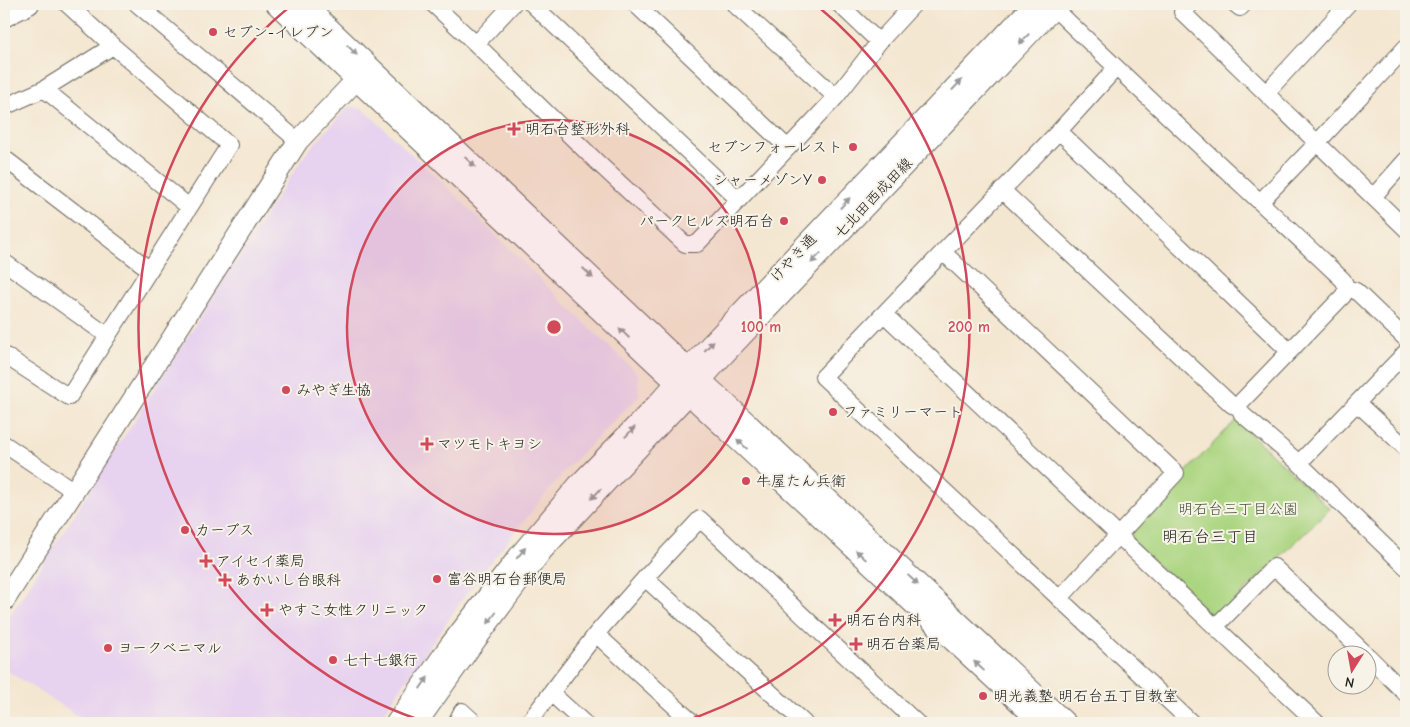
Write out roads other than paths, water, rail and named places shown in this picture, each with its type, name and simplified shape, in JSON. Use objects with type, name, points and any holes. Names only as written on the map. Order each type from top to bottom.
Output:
[{"type":"street","points":[[4,17],[29,4]]},
{"type":"street","points":[[4,355],[69,397],[229,145],[67,4]]},
{"type":"street","points":[[137,4],[298,141]]},
{"type":"street","points":[[276,4],[689,382],[1066,723]]},
{"type":"street","points":[[304,4],[1040,723]]},
{"type":"street","points":[[433,4],[685,244],[697,244],[739,200],[836,97],[879,42],[914,4]]},
{"type":"street","points":[[476,44],[512,4]]},
{"type":"street","points":[[532,4],[739,200]]},
{"type":"street","points":[[635,4],[788,148]]},
{"type":"street","points":[[734,4],[836,97]]},
{"type":"street","points":[[839,4],[879,42]]},
{"type":"street","name":"けやき通","points":[[689,382],[1034,4]]},
{"type":"street","points":[[1192,4],[1182,12],[1406,229]]},
{"type":"street","points":[[1235,4],[1240,8],[1244,4]]},
{"type":"street","points":[[1266,93],[1348,4]]},
{"type":"street","points":[[1056,6],[1116,68],[1343,280],[1347,288],[1356,291],[1406,339]]},
{"type":"street","name":"七北田西成田線","points":[[689,382],[735,343],[1056,6]]},
{"type":"street","points":[[4,108],[44,89],[113,46]]},
{"type":"street","points":[[1260,202],[1406,47]]},
{"type":"street","points":[[1116,68],[824,377],[1192,723]]},
{"type":"street","points":[[4,601],[298,141],[357,79]]},
{"type":"street","points":[[44,89],[189,208]]},
{"type":"street","points":[[1059,130],[1289,351]]},
{"type":"street","points":[[4,158],[150,270]]},
{"type":"street","points":[[1373,197],[1406,160]]},
{"type":"street","points":[[1002,190],[1232,405],[1238,407],[1242,414],[1299,463],[1406,567]]},
{"type":"street","points":[[943,252],[1176,474],[1060,599]]},
{"type":"street","points":[[4,262],[108,336]]},
{"type":"street","points":[[1238,407],[1343,296],[1347,288]]},
{"type":"street","points":[[884,314],[1317,723]]},
{"type":"street","points":[[1299,463],[1406,352]]},
{"type":"street","points":[[396,723],[450,645],[518,557],[578,485],[689,382]]},
{"type":"street","points":[[417,723],[542,552],[689,382]]},
{"type":"street","points":[[1357,403],[1406,448]]},
{"type":"street","points":[[4,444],[74,491]]},
{"type":"street","points":[[528,723],[596,634],[700,519],[916,723]]},
{"type":"street","points":[[1214,626],[1274,567],[1354,644]]},
{"type":"street","points":[[646,578],[804,723]]},
{"type":"street","points":[[596,634],[693,723]]},
{"type":"street","points":[[1378,667],[1406,694]]},
{"type":"street","points":[[551,693],[584,723]]},
{"type":"street","points":[[456,723],[462,711],[475,723]]},
{"type":"place","name":"セブン-イレブン","points":[[213,32]]},
{"type":"place","name":"明石台整形外科","points":[[514,129]]},
{"type":"place","name":"セブンフォーレスト","points":[[853,147]]},
{"type":"place","name":"シャーメゾンY","points":[[822,180]]},
{"type":"place","name":"パークヒルズ明石台","points":[[784,221]]},
{"type":"place","name":"みやぎ生協","points":[[286,390]]},
{"type":"place","name":"ファミリーマート","points":[[833,412]]},
{"type":"place","name":"マツモトキヨシ","points":[[427,444]]},
{"type":"place","name":"牛屋たん兵衛","points":[[746,481]]},
{"type":"place","name":"カーブス","points":[[185,530]]},
{"type":"place","name":"アイセイ薬局","points":[[206,561]]},
{"type":"place","name":"富谷明石台郵便局","points":[[437,579]]},
{"type":"place","name":"あかいし台眼科","points":[[225,580]]},
{"type":"place","name":"やすこ女性クリニック","points":[[267,610]]},
{"type":"place","name":"明石台内科","points":[[835,620]]},
{"type":"place","name":"明石台薬局","points":[[856,644]]},
{"type":"place","name":"ヨークベニマル","points":[[108,648]]},
{"type":"place","name":"七十七銀行","points":[[333,660]]},
{"type":"place","name":"明光義塾 明石台五丁目教室","points":[[983,696]]},
{"type":"district","name":"明石台三丁目","points":[[1210,536]]},
{"type":"park label","name":"明石台三丁目公園","points":[[1238,509]]}]
